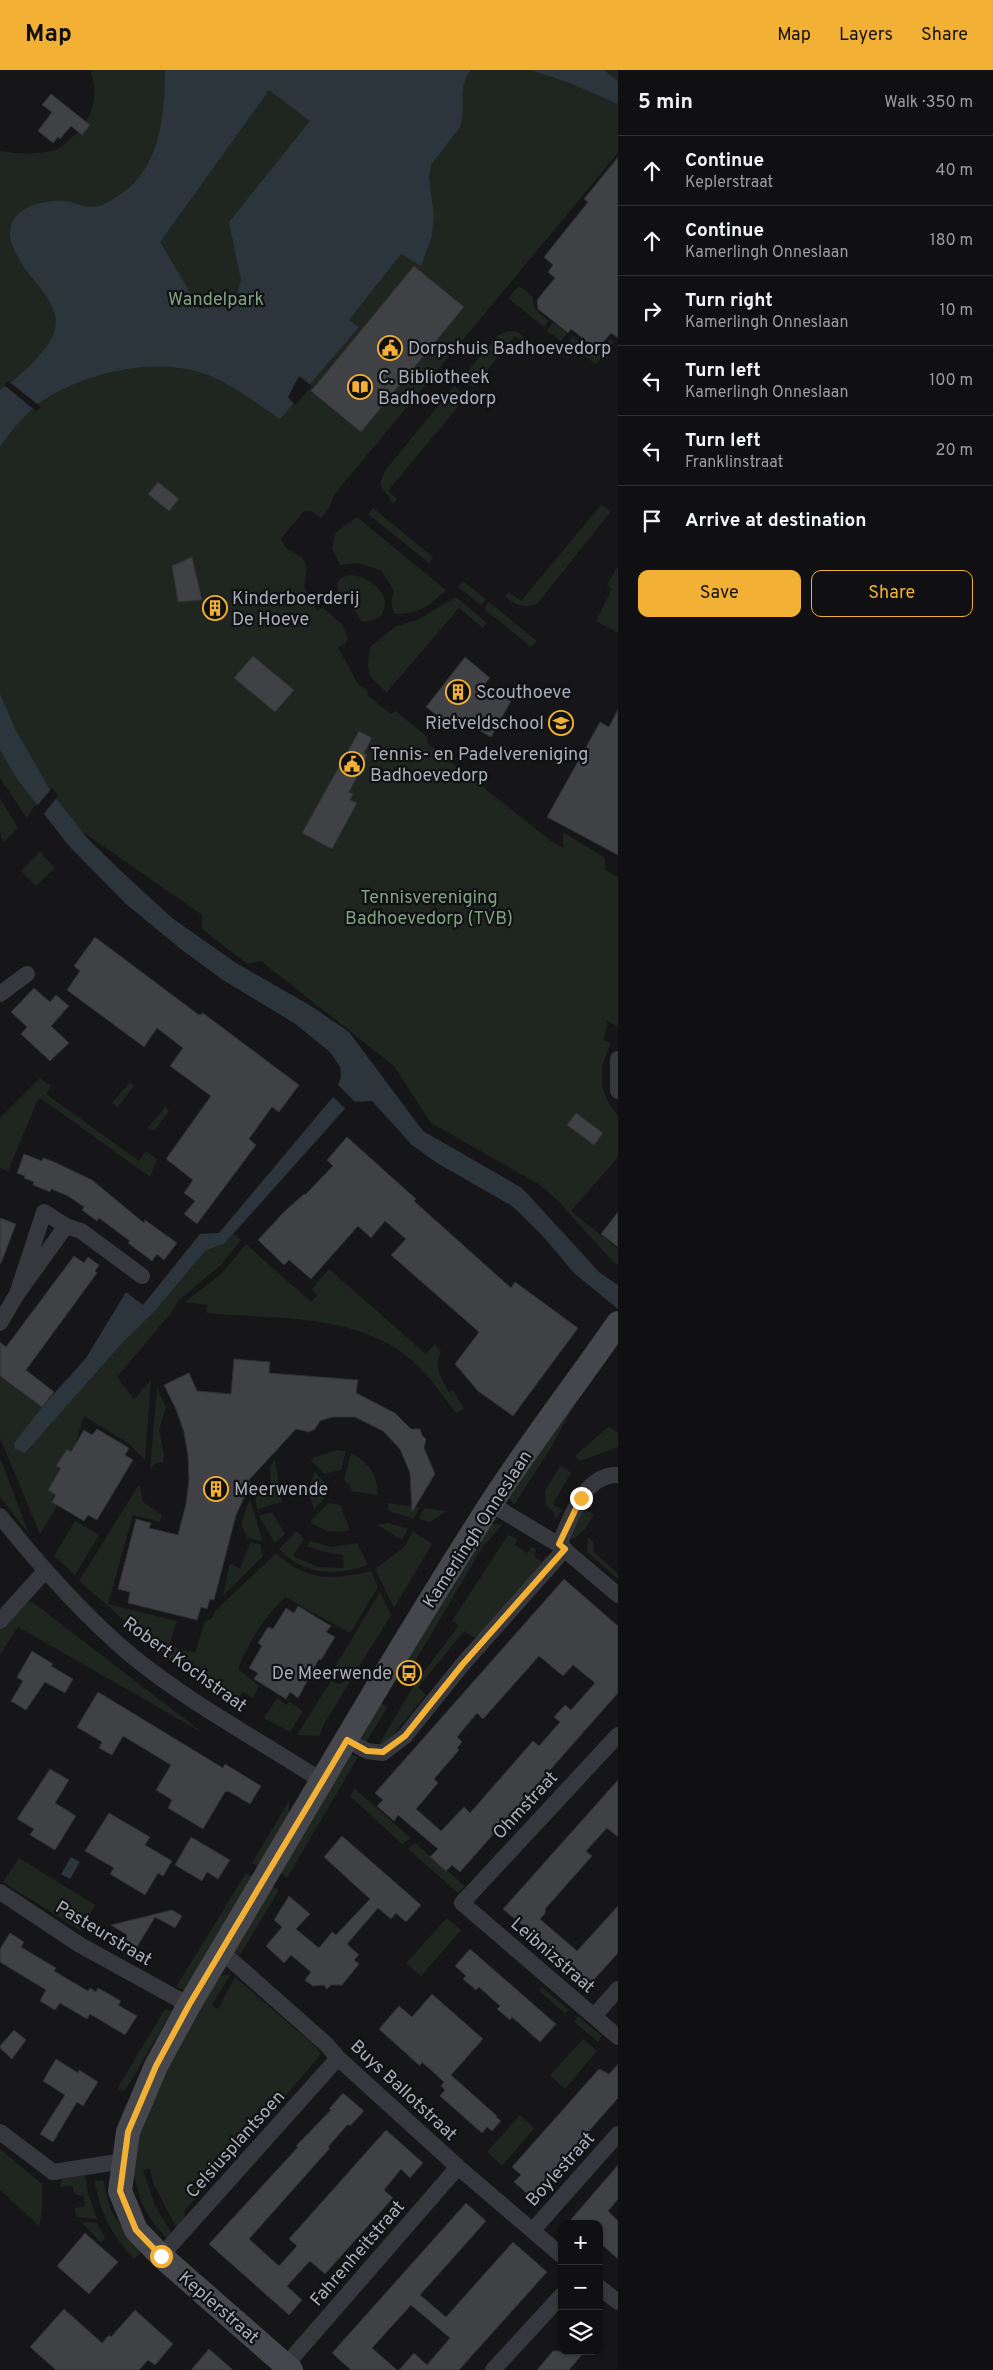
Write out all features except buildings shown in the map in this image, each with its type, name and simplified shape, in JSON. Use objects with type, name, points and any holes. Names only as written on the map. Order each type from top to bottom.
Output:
[{"type":"street","points":[[0,994],[27,974]]},
{"type":"street","points":[[618,1059],[618,1091]]},
{"type":"street","points":[[17,1294],[44,1212],[66,1226],[81,1231],[142,1276]]},
{"type":"street","points":[[0,1323],[17,1294],[66,1226]]},
{"type":"street","name":"Kamerlingh Onneslaan","points":[[124,2162],[128,2132],[156,2066],[189,2005],[490,1504],[617,1325]]},
{"type":"street","points":[[347,1740],[367,1751],[383,1752],[405,1736],[462,1665],[562,1547],[581,1498],[589,1486],[602,1478],[618,1474]]},
{"type":"street","points":[[490,1504],[562,1547],[618,1595]]},
{"type":"street","name":"Robert Kochstraat","points":[[0,1516],[45,1571],[133,1656],[231,1724],[322,1781]]},
{"type":"street","points":[[0,1622],[45,1571]]},
{"type":"street","name":"Ohmstraat","points":[[462,1903],[618,1735]]},
{"type":"street","name":"Pasteurstraat","points":[[0,1892],[80,1945],[189,2005]]},
{"type":"street","name":"Leibnizstraat","points":[[462,1903],[618,2037]]},
{"type":"street","name":"Buys Ballotstraat","points":[[221,1951],[326,2044],[338,2058],[458,2167],[558,2252]]},
{"type":"street","points":[[594,2016],[618,1989]]},
{"type":"street","name":"Celsiusplantsoen","points":[[161,2256],[338,2058]]},
{"type":"street","points":[[0,2132],[53,2172],[124,2162]]},
{"type":"street","name":"Boylestraat","points":[[533,2230],[618,2134]]},
{"type":"street","name":"Keplerstraat","points":[[124,2162],[120,2191],[136,2230],[161,2256],[289,2368]]},
{"type":"street","name":"Fahrenheitstraat","points":[[289,2368],[458,2167]]},
{"type":"street","points":[[603,2290],[618,2302]]},
{"type":"street","points":[[493,2370],[558,2299]]},
{"type":"green space","name":"Wandelpark","points":[[91,70],[618,70],[618,153],[334,495],[328,510],[321,518],[311,511],[304,511],[281,539],[286,548],[303,558],[307,568],[304,587],[317,610],[323,608],[342,624],[348,639],[344,645],[338,647],[358,684],[367,690],[368,696],[391,714],[396,711],[427,737],[427,743],[551,841],[563,848],[563,832],[605,858],[605,870],[618,877],[618,1027],[606,1020],[608,1024],[603,1040],[611,1043],[602,1066],[602,1087],[609,1104],[618,1116],[618,1157],[571,1211],[618,1249],[618,1263],[616,1265],[558,1201],[540,1185],[431,1123],[394,1066],[261,961],[247,964],[202,929],[202,915],[34,798],[37,802],[27,818],[0,778],[0,151],[27,154],[47,152],[58,148],[78,132],[89,116],[94,100]]},
{"type":"green space","points":[[519,286],[532,296],[535,309],[548,321],[544,327],[508,298]]},
{"type":"green space","points":[[553,322],[567,333],[561,341],[547,331]]},
{"type":"green space","points":[[508,331],[518,332],[529,341],[526,345],[515,336],[473,387],[462,378],[498,335]]},
{"type":"green space","points":[[573,336],[592,352],[601,351],[610,339],[614,342],[596,364],[567,344]]},
{"type":"green space","points":[[454,386],[466,397],[388,491],[397,499],[393,504],[380,484],[385,471]]},
{"type":"green space","points":[[601,505],[611,511],[538,603],[520,606],[505,596],[509,592],[521,601]]},
{"type":"green space","points":[[373,508],[433,557],[429,563],[368,514]]},
{"type":"green space","points":[[357,517],[446,590],[417,611],[394,614],[391,601],[394,591],[382,571],[359,563],[340,565],[332,549],[335,533]]},
{"type":"green space","points":[[618,566],[618,633],[596,621],[612,589],[607,585]]},
{"type":"green space","points":[[349,575],[365,579],[378,588],[385,602],[380,617],[366,622],[361,621],[351,603],[338,591],[337,584],[341,578]]},
{"type":"green space","points":[[463,581],[486,599],[481,605],[458,587]]},
{"type":"green space","points":[[456,597],[487,623],[483,628],[459,608],[387,692],[371,677],[369,672],[370,647],[396,626],[417,620]]},
{"type":"green space","points":[[489,602],[537,641],[531,647],[484,609]]},
{"type":"green space","points":[[0,798],[18,828],[3,843],[0,833]]},
{"type":"green space","points":[[40,852],[55,868],[36,886],[21,871]]},
{"type":"green space","points":[[40,1078],[51,1086],[46,1094],[139,1161],[146,1151],[157,1159],[150,1177],[39,1097],[8,1171],[0,1168],[0,1118]]},
{"type":"green space","points":[[130,1082],[134,1086],[118,1107],[112,1103]]},
{"type":"green space","points":[[165,1107],[169,1111],[155,1130],[147,1129]]},
{"type":"green space","points":[[233,1234],[241,1240],[221,1265],[179,1300],[171,1313],[117,1377],[134,1399],[151,1380],[145,1460],[128,1443],[84,1416],[56,1508],[40,1534],[0,1438],[0,1376],[42,1407],[14,1443],[154,1312],[206,1250],[224,1244]]},
{"type":"green space","points":[[246,1244],[311,1302],[317,1295],[312,1289],[329,1269],[426,1354],[435,1344],[441,1351],[438,1367],[441,1377],[449,1392],[453,1390],[464,1409],[456,1413],[420,1368],[399,1350],[374,1337],[348,1328],[320,1322],[207,1313],[207,1305],[185,1302],[222,1273]]},
{"type":"green space","points":[[157,1388],[166,1407],[159,1430],[164,1454],[163,1462],[156,1463],[150,1469]]},
{"type":"green space","points":[[571,1411],[550,1449],[514,1505],[509,1498],[562,1417]]},
{"type":"green space","points":[[609,1426],[618,1433],[618,1447],[580,1461],[575,1456]]},
{"type":"green space","points":[[337,1450],[346,1451],[341,1470],[324,1474],[310,1459]]},
{"type":"green space","points":[[351,1453],[368,1465],[376,1481],[378,1495],[351,1491],[350,1485],[344,1480]]},
{"type":"green space","points":[[0,1459],[2,1463],[29,1534],[0,1497]]},
{"type":"green space","points":[[275,1460],[282,1502],[257,1509],[255,1495],[267,1491],[271,1484],[270,1466]]},
{"type":"green space","points":[[561,1465],[571,1473],[553,1504],[562,1510],[555,1519],[554,1512],[546,1505],[545,1491]]},
{"type":"green space","points":[[315,1472],[325,1483],[321,1491],[324,1499],[314,1509],[308,1490]]},
{"type":"green space","points":[[138,1486],[140,1487],[143,1502],[162,1515],[160,1522],[133,1515],[108,1604],[177,1621],[169,1646],[195,1653],[205,1621],[211,1619],[216,1610],[276,1553],[309,1574],[331,1577],[371,1571],[378,1587],[350,1633],[285,1597],[257,1631],[238,1669],[259,1686],[253,1698],[243,1692],[237,1701],[182,1670],[79,1581]]},
{"type":"green space","points":[[250,1499],[262,1539],[260,1541],[247,1537],[241,1524]]},
{"type":"green space","points":[[328,1503],[340,1505],[350,1530],[329,1531],[310,1522]]},
{"type":"green space","points":[[387,1503],[419,1507],[414,1519],[389,1511]]},
{"type":"green space","points":[[424,1508],[446,1511],[430,1522],[419,1519]]},
{"type":"green space","points":[[583,1509],[594,1514],[586,1528],[574,1539],[571,1538]]},
{"type":"green space","points":[[272,1512],[285,1534],[275,1543],[259,1516]]},
{"type":"green space","points":[[75,1521],[99,1535],[75,1575],[54,1556]]},
{"type":"green space","points":[[388,1523],[408,1529],[402,1540],[377,1525]]},
{"type":"green space","points":[[488,1523],[502,1525],[482,1548],[410,1670],[403,1667]]},
{"type":"green space","points":[[297,1531],[304,1539],[293,1556],[318,1567],[344,1568],[343,1555],[324,1552],[307,1546],[310,1541],[331,1547],[357,1543],[368,1565],[356,1569],[332,1572],[310,1569],[299,1564],[279,1549]]},
{"type":"green space","points":[[413,1531],[432,1544],[394,1608],[375,1569],[404,1547]]},
{"type":"green space","points":[[508,1535],[517,1539],[515,1545],[527,1553],[532,1547],[536,1550],[534,1556],[542,1562],[546,1556],[549,1559],[477,1639],[464,1631],[420,1685],[419,1688],[426,1695],[387,1742],[378,1746],[415,1684],[459,1625],[452,1621]]},
{"type":"green space","points":[[588,1537],[594,1543],[593,1551],[618,1574],[618,1579],[587,1552]]},
{"type":"green space","points":[[250,1543],[260,1544],[263,1556],[223,1596],[230,1563],[240,1569]]},
{"type":"green space","points":[[380,1592],[391,1615],[358,1668],[340,1677],[332,1672]]},
{"type":"green space","points":[[31,1601],[203,1733],[18,1627],[0,1655],[0,1629],[20,1607]]},
{"type":"green space","points":[[352,1678],[324,1724],[319,1736],[297,1735],[331,1681],[339,1684]]},
{"type":"green space","points":[[277,1698],[287,1705],[289,1701],[303,1711],[290,1732],[264,1718]]},
{"type":"green space","points":[[380,1703],[388,1707],[366,1742],[361,1739]]},
{"type":"green space","points":[[351,1754],[358,1757],[287,1878],[280,1872],[331,1781],[342,1771]]},
{"type":"green space","points":[[355,1789],[411,1838],[402,1844],[350,1796]]},
{"type":"green space","points":[[289,1801],[289,1815],[258,1867],[252,1863]]},
{"type":"green space","points":[[415,1843],[465,1886],[458,1893],[408,1849]]},
{"type":"green space","points":[[19,1858],[95,1905],[81,1931],[3,1882]]},
{"type":"green space","points":[[246,1873],[252,1877],[184,1990],[176,1987]]},
{"type":"green space","points":[[271,1886],[279,1890],[240,1955],[234,1951]]},
{"type":"green space","points":[[447,1918],[461,1930],[421,1976],[406,1963]]},
{"type":"green space","points":[[231,1974],[212,2005],[218,2009],[235,1977],[315,2046],[321,2054],[253,2135],[184,2211],[186,2223],[178,2231],[153,2183],[150,2169],[143,2170],[155,2206],[173,2235],[168,2240],[152,2221],[141,2201],[133,2172],[142,2111],[218,1976]]},
{"type":"green space","points":[[542,1987],[569,2010],[565,2013],[538,1990]]},
{"type":"green space","points":[[165,2009],[172,2011],[125,2091],[117,2089]]},
{"type":"green space","points":[[578,2016],[602,2036],[598,2042],[574,2022]]},
{"type":"green space","points":[[583,2039],[597,2051],[565,2089],[550,2075]]},
{"type":"green space","points":[[520,2115],[534,2128],[502,2166],[487,2152]]},
{"type":"green space","points":[[0,2149],[42,2184],[42,2210],[39,2226],[0,2190]]},
{"type":"green space","points":[[85,2175],[88,2193],[97,2219],[76,2217],[75,2208],[85,2206],[84,2196],[74,2194],[73,2186],[60,2187],[62,2179]]},
{"type":"green space","points":[[103,2180],[111,2211],[141,2253],[134,2259],[118,2240],[104,2214],[94,2181]]},
{"type":"green space","points":[[81,2222],[97,2223],[105,2238],[101,2243]]},
{"type":"shaded area","points":[[165,70],[471,70],[464,84],[463,112],[460,127],[431,165],[429,178],[434,215],[432,236],[421,266],[401,254],[349,320],[359,327],[280,419],[236,389],[208,375],[189,369],[168,367],[125,369],[83,380],[47,398],[27,414],[0,447],[0,390],[26,370],[43,351],[50,341],[56,322],[54,310],[48,299],[14,251],[10,238],[12,223],[22,211],[37,204],[63,201],[94,207],[103,205],[131,186],[151,158],[157,141],[164,106]],"holes":[[[269,90],[310,121],[229,222],[241,280],[235,303],[200,309],[160,242]]]},
{"type":"shaded area","points":[[530,70],[604,70],[618,81],[618,104],[570,83]]},
{"type":"shaded area","points":[[0,694],[15,729],[52,793],[87,838],[172,918],[236,963],[311,1006],[349,1032],[423,1131],[522,1188],[600,1273],[618,1285],[618,1309],[574,1273],[541,1234],[512,1206],[437,1163],[412,1145],[372,1101],[351,1102],[224,1244],[206,1250],[154,1312],[124,1341],[25,1453],[15,1449],[14,1443],[42,1407],[86,1358],[126,1292],[143,1305],[200,1234],[219,1233],[333,1097],[341,1077],[340,1067],[330,1052],[294,1023],[223,980],[182,950],[126,904],[69,846],[17,779],[0,750]]},
{"type":"shaded area","points":[[71,1857],[80,1862],[70,1879],[61,1874]]},
{"type":"pier","points":[[299,376],[312,386],[295,405],[288,397]]},
{"type":"pier","points":[[8,381],[41,407],[36,411],[4,385]]},
{"type":"pier","points":[[52,788],[58,796],[43,815],[37,806]]},
{"type":"pier","points":[[336,1083],[357,1104],[352,1104],[347,1110],[331,1095]]},
{"type":"place","name":"Dorpshuis Badhoevedorp","points":[[390,348]]},
{"type":"place","name":"C. Bibliotheek Badhoevedorp","points":[[360,387]]},
{"type":"place","name":"Kinderboerderij De Hoeve","points":[[215,608]]},
{"type":"place","name":"Scouthoeve","points":[[458,692]]},
{"type":"place","name":"Rietveldschool","points":[[561,723]]},
{"type":"place","name":"Tennis- en Padelvereniging Badhoevedorp","points":[[352,764]]},
{"type":"place","name":"Meerwende","points":[[216,1489]]},
{"type":"place","name":"De Meerwende","points":[[409,1673]]},
{"type":"route","points":[[161,2256],[136,2230],[120,2191],[128,2132],[156,2066],[189,2005],[347,1740],[367,1751],[383,1752],[405,1736],[462,1665],[511,1613],[565,1549],[559,1544],[581,1498]]},
{"type":"park label","name":"Tennisvereniging Badhoevedorp (TVB)","points":[[429,908]]}]
